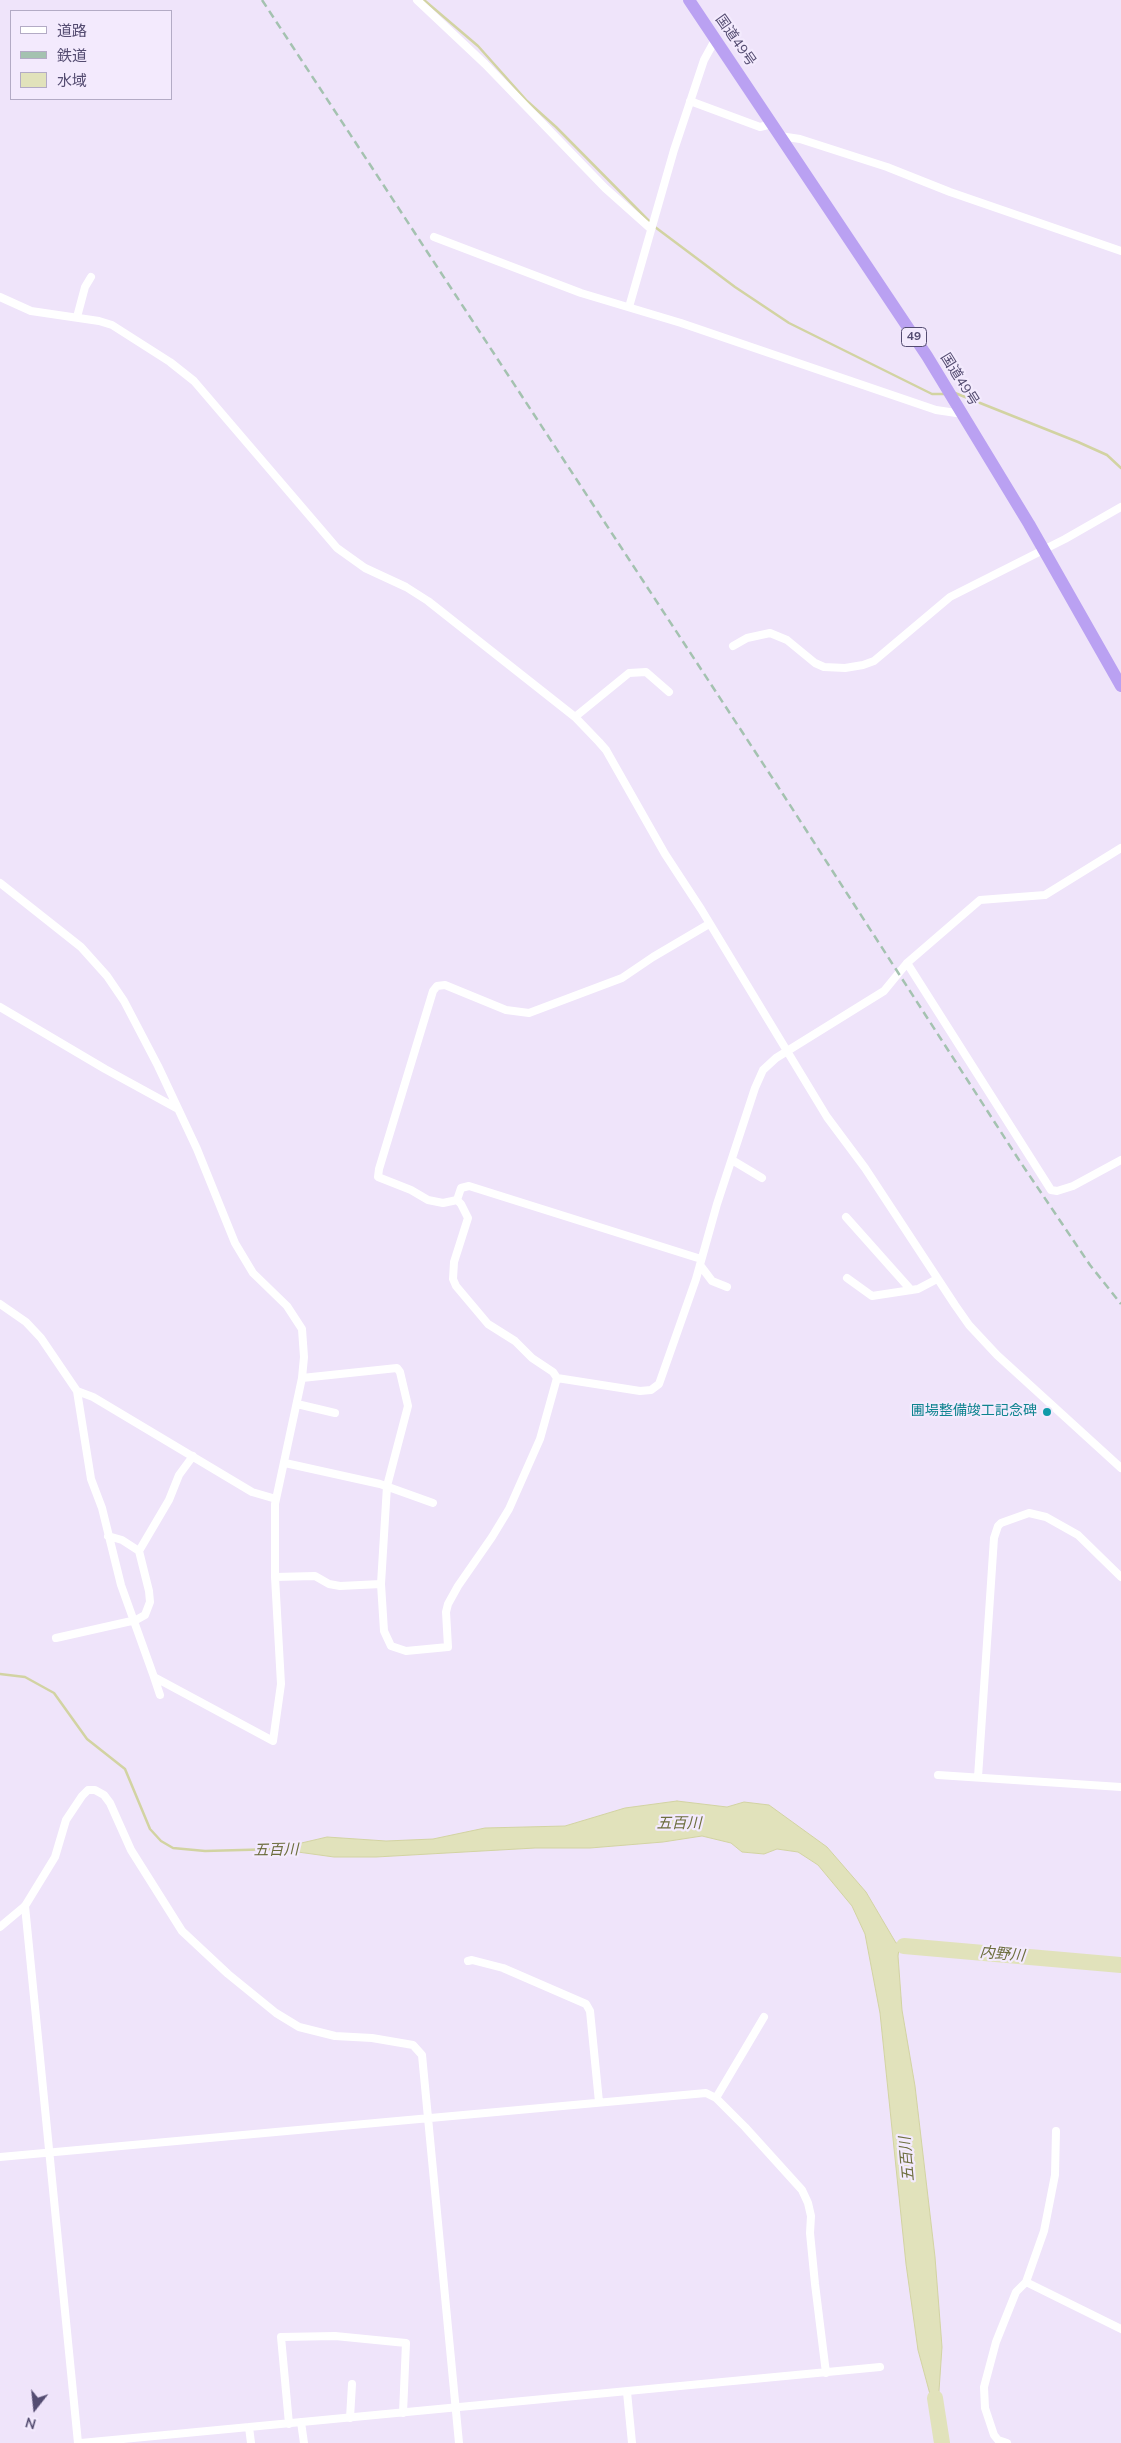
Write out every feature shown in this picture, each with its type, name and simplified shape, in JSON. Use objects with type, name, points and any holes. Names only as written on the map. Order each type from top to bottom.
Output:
[{"type":"highway","name":"国道49号","points":[[689,0],[715,40],[735,66],[963,414],[1044,549],[1121,686]]},
{"type":"street","points":[[417,0],[485,64],[605,188],[651,229]]},
{"type":"street","points":[[629,307],[690,101],[704,60],[715,40]]},
{"type":"street","points":[[690,101],[760,127],[772,124]]},
{"type":"street","points":[[780,136],[800,139],[887,168],[950,192],[1121,251]]},
{"type":"street","points":[[434,237],[581,293],[681,323],[936,410],[963,414]]},
{"type":"street","points":[[77,317],[85,287],[91,277]]},
{"type":"street","points":[[0,297],[31,310],[99,321],[119,328],[170,362],[194,381],[337,548],[365,568],[406,587],[428,601],[575,718],[606,750],[655,838],[827,1117],[865,1168],[969,1325],[996,1355],[1121,1468]]},
{"type":"street","points":[[733,646],[747,638],[770,633],[786,640],[815,663],[824,667],[845,668],[863,665],[874,661],[950,597],[1121,507]]},
{"type":"street","points":[[575,718],[629,673],[646,672],[669,692]]},
{"type":"street","points":[[457,1200],[465,1209],[468,1218],[452,1274],[456,1286],[488,1324],[515,1341],[557,1378],[640,1390],[656,1387],[700,1262],[717,1204],[760,1076],[769,1064],[884,990],[907,963],[980,900],[1045,895],[1121,848]]},
{"type":"street","points":[[0,883],[81,947],[107,976],[131,1013],[178,1109],[235,1244],[253,1273],[299,1320],[304,1340],[302,1378],[276,1499],[275,1577],[281,1684],[273,1741],[154,1677]]},
{"type":"street","points":[[457,1200],[443,1203],[428,1200],[403,1186],[382,1180],[378,1174],[435,987],[445,985],[506,1010],[529,1013],[622,978],[709,924]]},
{"type":"street","points":[[907,963],[1051,1190],[1057,1192],[1073,1186],[1121,1160]]},
{"type":"street","points":[[0,1007],[178,1109]]},
{"type":"street","points":[[732,1160],[762,1178]]},
{"type":"street","points":[[457,1200],[461,1188],[469,1186],[700,1262],[712,1282],[727,1287]]},
{"type":"street","points":[[846,1217],[911,1290]]},
{"type":"street","points":[[847,1278],[872,1296],[918,1289],[937,1279]]},
{"type":"street","points":[[0,1304],[26,1322],[41,1338],[77,1391],[91,1479],[121,1584],[136,1620],[160,1695]]},
{"type":"street","points":[[302,1378],[399,1369],[408,1406],[387,1486],[381,1584],[384,1631],[391,1646],[406,1651],[448,1647],[446,1612],[448,1604],[509,1509],[540,1439],[557,1378]]},
{"type":"street","points":[[77,1391],[93,1397],[252,1492],[276,1499]]},
{"type":"street","points":[[297,1404],[334,1413]]},
{"type":"street","points":[[138,1551],[169,1500],[179,1475],[193,1456]]},
{"type":"street","points":[[285,1463],[387,1486],[433,1503]]},
{"type":"street","points":[[978,1777],[994,1538],[998,1526],[1001,1523],[1029,1513],[1046,1517],[1078,1535],[1121,1577]]},
{"type":"street","points":[[56,1638],[136,1620],[146,1615],[150,1602],[138,1551],[122,1540],[108,1536]]},
{"type":"street","points":[[275,1577],[315,1576],[329,1584],[340,1586],[381,1584]]},
{"type":"street","points":[[938,1775],[1121,1787]]},
{"type":"street","points":[[0,1927],[25,1906],[55,1857],[66,1820],[82,1796],[88,1790],[95,1790],[110,1802],[131,1850],[182,1932],[228,1974],[276,2013],[299,2027],[317,2033],[413,2045],[422,2055],[459,2443]]},
{"type":"street","points":[[25,1906],[79,2443],[137,2440],[249,2427],[880,2368]]},
{"type":"street","points":[[468,1961],[472,1960],[503,1968],[586,2004],[590,2012],[599,2102]]},
{"type":"street","points":[[716,2098],[764,2017]]},
{"type":"street","points":[[0,2157],[706,2093],[716,2098],[802,2190],[808,2203],[812,2216],[810,2233],[826,2373]]},
{"type":"street","points":[[1007,2443],[998,2442],[987,2418],[984,2387],[990,2362],[1008,2312],[1016,2292],[1026,2282],[1044,2231],[1055,2175],[1056,2131]]},
{"type":"street","points":[[1026,2282],[1121,2329]]},
{"type":"street","points":[[289,2424],[281,2337],[335,2336],[406,2343],[403,2413]]},
{"type":"street","points":[[350,2418],[352,2384]]},
{"type":"street","points":[[627,2392],[632,2443]]},
{"type":"street","points":[[302,2422],[304,2443]]},
{"type":"street","points":[[249,2427],[251,2443]]},
{"type":"water","points":[[677,1801],[727,1807],[744,1802],[769,1805],[827,1847],[866,1892],[896,1943],[926,1946],[926,1949],[899,1949],[898,1956],[902,2010],[915,2086],[935,2257],[942,2347],[937,2420],[918,2350],[906,2264],[880,2013],[865,1934],[852,1906],[818,1865],[798,1852],[777,1849],[764,1854],[742,1852],[731,1843],[702,1836],[663,1842],[590,1848],[535,1848],[376,1857],[334,1857],[276,1849],[327,1837],[386,1841],[433,1839],[485,1828],[565,1826],[625,1808]]},
{"type":"waterway","points":[[424,0],[478,46],[527,101],[556,127],[651,223]]},
{"type":"waterway","points":[[655,227],[735,287],[789,323],[932,394],[944,394]]},
{"type":"waterway","points":[[955,393],[1107,455],[1121,468]]},
{"type":"waterway","name":"五百川","points":[[0,1674],[25,1677],[54,1693],[87,1739],[125,1769],[150,1829],[161,1841],[173,1848],[205,1851],[278,1849]]},
{"type":"waterway","name":"内野川","points":[[904,1946],[1121,1965]]},
{"type":"waterway","name":"五百川","points":[[935,2398],[942,2443]]},
{"type":"railway","points":[[262,0],[777,785],[1019,1160],[1090,1265],[1121,1304]]},
{"type":"place","name":"圃場整備竣工記念碑","points":[[1047,1412]]}]
